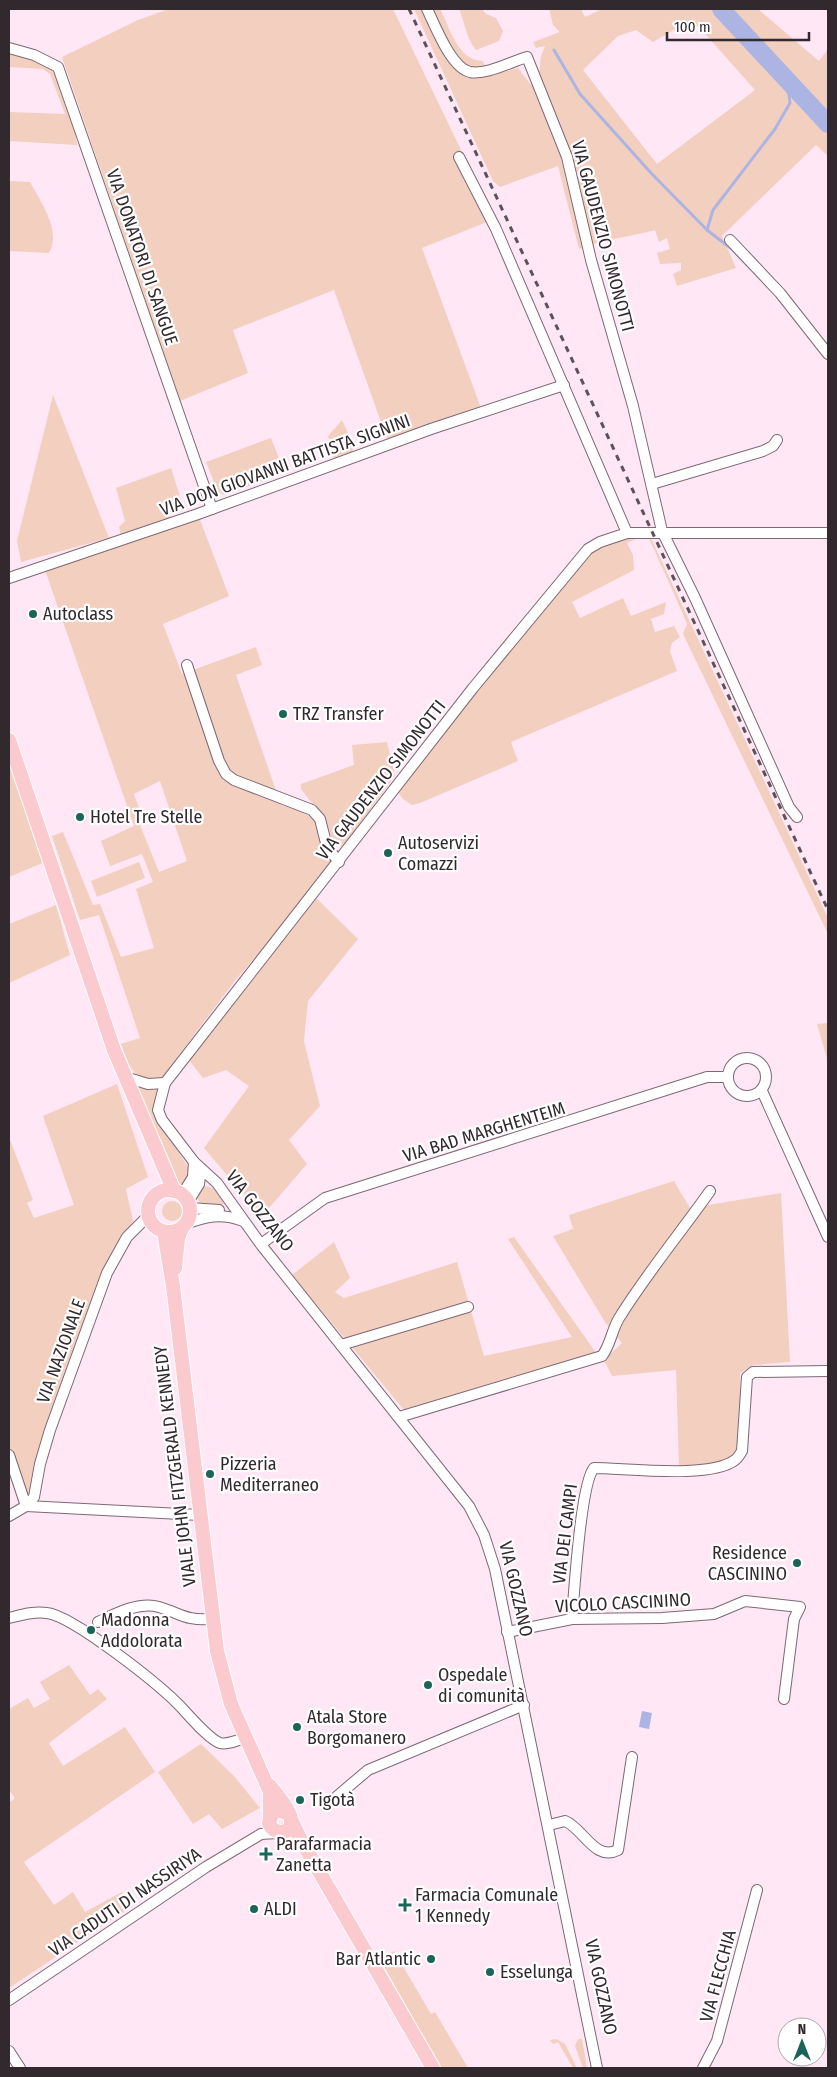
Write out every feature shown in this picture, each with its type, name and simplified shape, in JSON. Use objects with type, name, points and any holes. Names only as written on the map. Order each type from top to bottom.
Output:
[{"type":"main road","points":[[9,740],[65,908],[125,1077],[157,1152],[184,1199],[184,1226],[170,1233],[154,1227],[148,1216],[150,1200],[159,1192],[160,1171],[157,1152]]},
{"type":"main road","points":[[159,1192],[184,1199]]},
{"type":"main road","name":"VIALE JOHN FITZGERALD KENNEDY","points":[[173,1286],[178,1238],[184,1226]]},
{"type":"main road","name":"VIALE JOHN FITZGERALD KENNEDY","points":[[164,1232],[173,1286],[212,1619],[223,1677],[246,1737],[266,1781],[290,1817],[302,1842],[433,2068]]},
{"type":"main road","name":"VIALE JOHN FITZGERALD KENNEDY","points":[[266,1781],[272,1804],[269,1818],[272,1829],[279,1833]]},
{"type":"main road","points":[[269,1818],[279,1810],[290,1817],[288,1830],[279,1833]]},
{"type":"main road","points":[[279,1833],[302,1842]]},
{"type":"street","name":"VIA GAUDENZIO SIMONOTTI","points":[[428,9],[451,55],[462,69],[471,73],[489,70],[527,57],[567,157],[591,260],[633,406],[662,531]]},
{"type":"street","name":"VIA DONATORI DI SANGUE","points":[[9,48],[34,55],[58,67],[212,509]]},
{"type":"street","points":[[459,157],[496,229],[627,533]]},
{"type":"street","points":[[730,240],[780,293],[828,354]]},
{"type":"street","name":"VIA DON GIOVANNI BATTISTA SIGNINI","points":[[9,583],[13,577],[212,509],[431,429],[564,385]]},
{"type":"street","points":[[652,484],[763,451],[773,446],[777,440]]},
{"type":"street","name":"VIA GAUDENZIO SIMONOTTI","points":[[161,1098],[165,1083],[473,688],[578,558],[600,542],[627,533],[662,531],[828,533]]},
{"type":"street","points":[[662,531],[695,598],[788,807],[797,816]]},
{"type":"street","points":[[188,665],[219,761],[226,774],[234,780],[312,810],[320,819],[327,847],[339,862]]},
{"type":"street","points":[[749,1058],[755,1060],[764,1068],[767,1080],[762,1091],[750,1097],[737,1094],[732,1090],[728,1077],[732,1066],[737,1061],[749,1058]]},
{"type":"street","points":[[125,1077],[148,1084],[165,1083]]},
{"type":"street","name":"VIA BAD MARGHENTEIM","points":[[261,1244],[324,1198],[707,1077],[728,1077]]},
{"type":"street","points":[[762,1091],[828,1237]]},
{"type":"street","name":"VIA GOZZANO","points":[[161,1098],[158,1110],[162,1120],[197,1165],[217,1183],[261,1244],[469,1506],[484,1535],[495,1569],[524,1705],[597,2068]]},
{"type":"street","points":[[197,1165],[199,1184],[184,1199],[234,1213],[244,1222]]},
{"type":"street","points":[[399,1417],[602,1356],[607,1350],[608,1341],[620,1315],[710,1191]]},
{"type":"street","points":[[184,1226],[214,1215],[230,1216],[244,1222]]},
{"type":"street","name":"VIA NAZIONALE","points":[[26,1506],[34,1497],[40,1464],[50,1430],[107,1273],[127,1238],[148,1216]]},
{"type":"street","points":[[341,1345],[468,1307]]},
{"type":"street","name":"VIA DEI CAMPI","points":[[572,1619],[589,1473],[594,1468],[646,1472],[689,1470],[724,1465],[735,1460],[742,1451],[747,1377],[753,1372],[828,1370]]},
{"type":"street","points":[[9,1455],[26,1506]]},
{"type":"street","points":[[9,1516],[26,1506],[200,1515]]},
{"type":"street","name":"VICOLO CASCININO","points":[[507,1632],[572,1619],[662,1618],[714,1614],[745,1601],[800,1607],[794,1619],[784,1699]]},
{"type":"street","points":[[98,1622],[121,1610],[158,1606],[194,1621],[212,1619]]},
{"type":"street","points":[[9,1618],[41,1613],[59,1617],[100,1642],[143,1674],[170,1696],[215,1740],[226,1743],[246,1737]]},
{"type":"street","points":[[326,1803],[335,1798],[368,1770],[524,1705]]},
{"type":"street","points":[[549,1825],[565,1821],[600,1850],[614,1852],[618,1850],[632,1757]]},
{"type":"street","points":[[261,1834],[269,1818]]},
{"type":"street","name":"VIA CADUTI DI NASSIRIYA","points":[[9,2000],[206,1867],[261,1834],[279,1833]]},
{"type":"street","name":"VIA FLECCHIA","points":[[703,2068],[717,2041],[758,1890]]},
{"type":"street","points":[[9,2051],[20,2068]]},
{"type":"shaded area","points":[[169,9],[393,9],[463,154],[453,156],[487,222],[422,248],[481,408],[387,439],[334,290],[233,330],[248,373],[180,401],[62,57],[138,20]]},
{"type":"shaded area","points":[[414,9],[424,9],[447,56],[472,76],[491,75],[518,68],[531,85],[538,84],[541,56],[545,46],[536,48],[533,42],[560,32],[553,25],[549,9],[581,9],[585,17],[602,9],[714,9],[828,117],[828,156],[816,145],[722,236],[736,268],[677,286],[673,274],[681,270],[681,263],[660,264],[657,253],[670,249],[667,238],[659,242],[655,230],[579,249],[558,166],[500,187],[493,181]],"holes":[[[684,24],[699,27],[755,90],[657,164],[583,70],[618,36],[636,30],[653,42]]]},
{"type":"shaded area","points":[[433,9],[440,9],[451,34],[461,50],[474,60],[483,61],[485,68],[471,70],[453,55]]},
{"type":"shaded area","points":[[459,9],[482,9],[486,14],[496,18],[503,31],[499,41],[476,50],[468,35]]},
{"type":"shaded area","points":[[717,9],[758,9],[819,61],[828,49],[828,115]]},
{"type":"shaded area","points":[[9,52],[37,60],[53,71],[72,114],[77,145],[9,141],[9,112],[65,114],[50,74],[43,69],[9,67]]},
{"type":"shaded area","points":[[9,181],[30,182],[52,227],[52,245],[49,253],[9,251]]},
{"type":"shaded area","points":[[53,395],[109,538],[21,562],[17,541]]},
{"type":"shaded area","points":[[342,420],[354,446],[352,452],[334,458],[328,436]]},
{"type":"shaded area","points":[[271,438],[285,473],[224,495],[218,492],[206,462]]},
{"type":"shaded area","points":[[171,468],[181,500],[166,505],[171,518],[121,536],[119,527],[125,521],[116,488]]},
{"type":"shaded area","points":[[199,517],[229,596],[163,624],[182,674],[256,647],[262,665],[236,675],[281,805],[309,816],[315,822],[326,853],[334,864],[234,982],[161,1079],[145,1079],[134,1072],[130,1066],[121,1044],[140,1038],[99,915],[80,920],[52,836],[63,832],[93,905],[100,904],[121,957],[154,948],[136,889],[153,882],[142,854],[110,866],[101,841],[134,826],[45,570]],"holes":[[[160,781],[187,861],[159,872],[140,825],[144,822],[134,794]]]},
{"type":"shaded area","points":[[612,536],[639,537],[627,543],[633,555],[634,570],[572,602],[580,618],[623,598],[631,616],[666,602],[664,614],[651,619],[655,632],[674,626],[680,637],[672,643],[670,651],[677,671],[511,742],[518,761],[420,803],[412,805],[403,799],[395,788],[578,558]]},
{"type":"shaded area","points":[[648,536],[650,536],[828,918],[828,934],[683,634],[687,624]]},
{"type":"shaded area","points":[[387,742],[395,776],[346,842],[340,847],[333,843],[327,823],[301,789],[301,784],[354,765],[352,745]]},
{"type":"shaded area","points":[[9,753],[45,862],[9,877]]},
{"type":"shaded area","points":[[139,862],[145,878],[97,897],[91,881]]},
{"type":"shaded area","points":[[313,895],[358,939],[308,1001],[304,1041],[320,1106],[289,1140],[307,1164],[262,1216],[204,1148],[249,1086],[226,1070],[203,1078],[186,1056]]},
{"type":"shaded area","points":[[56,905],[70,955],[9,983],[9,924]]},
{"type":"shaded area","points":[[828,1023],[828,1062],[817,1024]]},
{"type":"shaded area","points":[[117,1084],[148,1177],[126,1189],[133,1221],[115,1251],[32,1496],[26,1503],[9,1451],[9,1137],[33,1200],[27,1203],[34,1218],[74,1205],[43,1116]]},
{"type":"shaded area","points":[[132,1085],[158,1089],[157,1119],[190,1170],[183,1185],[179,1185]]},
{"type":"shaded area","points":[[674,1181],[690,1208],[781,1193],[790,1362],[754,1365],[740,1373],[740,1441],[736,1454],[715,1463],[679,1468],[676,1370],[612,1376],[604,1360],[622,1343],[605,1322],[553,1236],[573,1229],[569,1215]]},
{"type":"shaded area","points":[[204,1186],[213,1188],[224,1203],[222,1205],[201,1204],[198,1200],[199,1191]]},
{"type":"shaded area","points":[[172,1201],[179,1204],[182,1211],[179,1218],[172,1221],[165,1218],[162,1211],[165,1204]]},
{"type":"shaded area","points":[[514,1237],[597,1354],[404,1410],[292,1275],[334,1242],[350,1278],[335,1292],[344,1298],[457,1262],[484,1356],[572,1337],[508,1239]]},
{"type":"shaded area","points":[[69,1665],[90,1695],[98,1689],[107,1699],[49,1743],[63,1766],[125,1727],[155,1772],[24,1862],[54,1905],[73,1892],[85,1912],[122,1892],[132,1906],[9,1988],[9,1803],[15,1798],[9,1790],[9,1709],[28,1698],[34,1708],[50,1699],[40,1682]]},
{"type":"shaded area","points":[[201,1744],[234,1776],[260,1808],[222,1829],[209,1814],[193,1824],[158,1772]]},
{"type":"shaded area","points":[[394,1951],[431,2014],[435,2012],[468,2068],[441,2068],[380,1959]]},
{"type":"shaded area","points":[[556,2039],[565,2044],[577,2068],[573,2068],[558,2042],[553,2044],[550,2040]]},
{"type":"shaded area","points":[[578,2039],[582,2039],[587,2068],[583,2068],[575,2046]]},
{"type":"water","points":[[642,1711],[652,1713],[649,1729],[639,1727]]},
{"type":"waterway","points":[[721,9],[828,124]]},
{"type":"waterway","points":[[554,50],[580,94],[651,173],[707,230],[733,250],[750,268]]},
{"type":"waterway","points":[[707,230],[713,210],[775,129],[790,103],[787,80]]},
{"type":"railway","points":[[409,9],[828,910]]},
{"type":"place","name":"Autoclass","points":[[33,614]]},
{"type":"place","name":"TRZ Transfer","points":[[283,714]]},
{"type":"place","name":"Hotel Tre Stelle","points":[[80,817]]},
{"type":"place","name":"Autoservizi Comazzi","points":[[388,853]]},
{"type":"place","name":"Pizzeria Mediterraneo","points":[[210,1474]]},
{"type":"place","name":"Residence CASCININO","points":[[797,1563]]},
{"type":"place","name":"Madonna Addolorata","points":[[91,1630]]},
{"type":"place","name":"Ospedale di comunità","points":[[428,1685]]},
{"type":"place","name":"Atala Store Borgomanero","points":[[297,1727]]},
{"type":"place","name":"Tigotà","points":[[300,1800]]},
{"type":"place","name":"Parafarmacia Zanetta","points":[[266,1854]]},
{"type":"place","name":"Farmacia Comunale 1 Kennedy","points":[[405,1905]]},
{"type":"place","name":"ALDI","points":[[254,1909]]},
{"type":"place","name":"Bar Atlantic","points":[[431,1959]]},
{"type":"place","name":"Esselunga","points":[[490,1972]]}]
